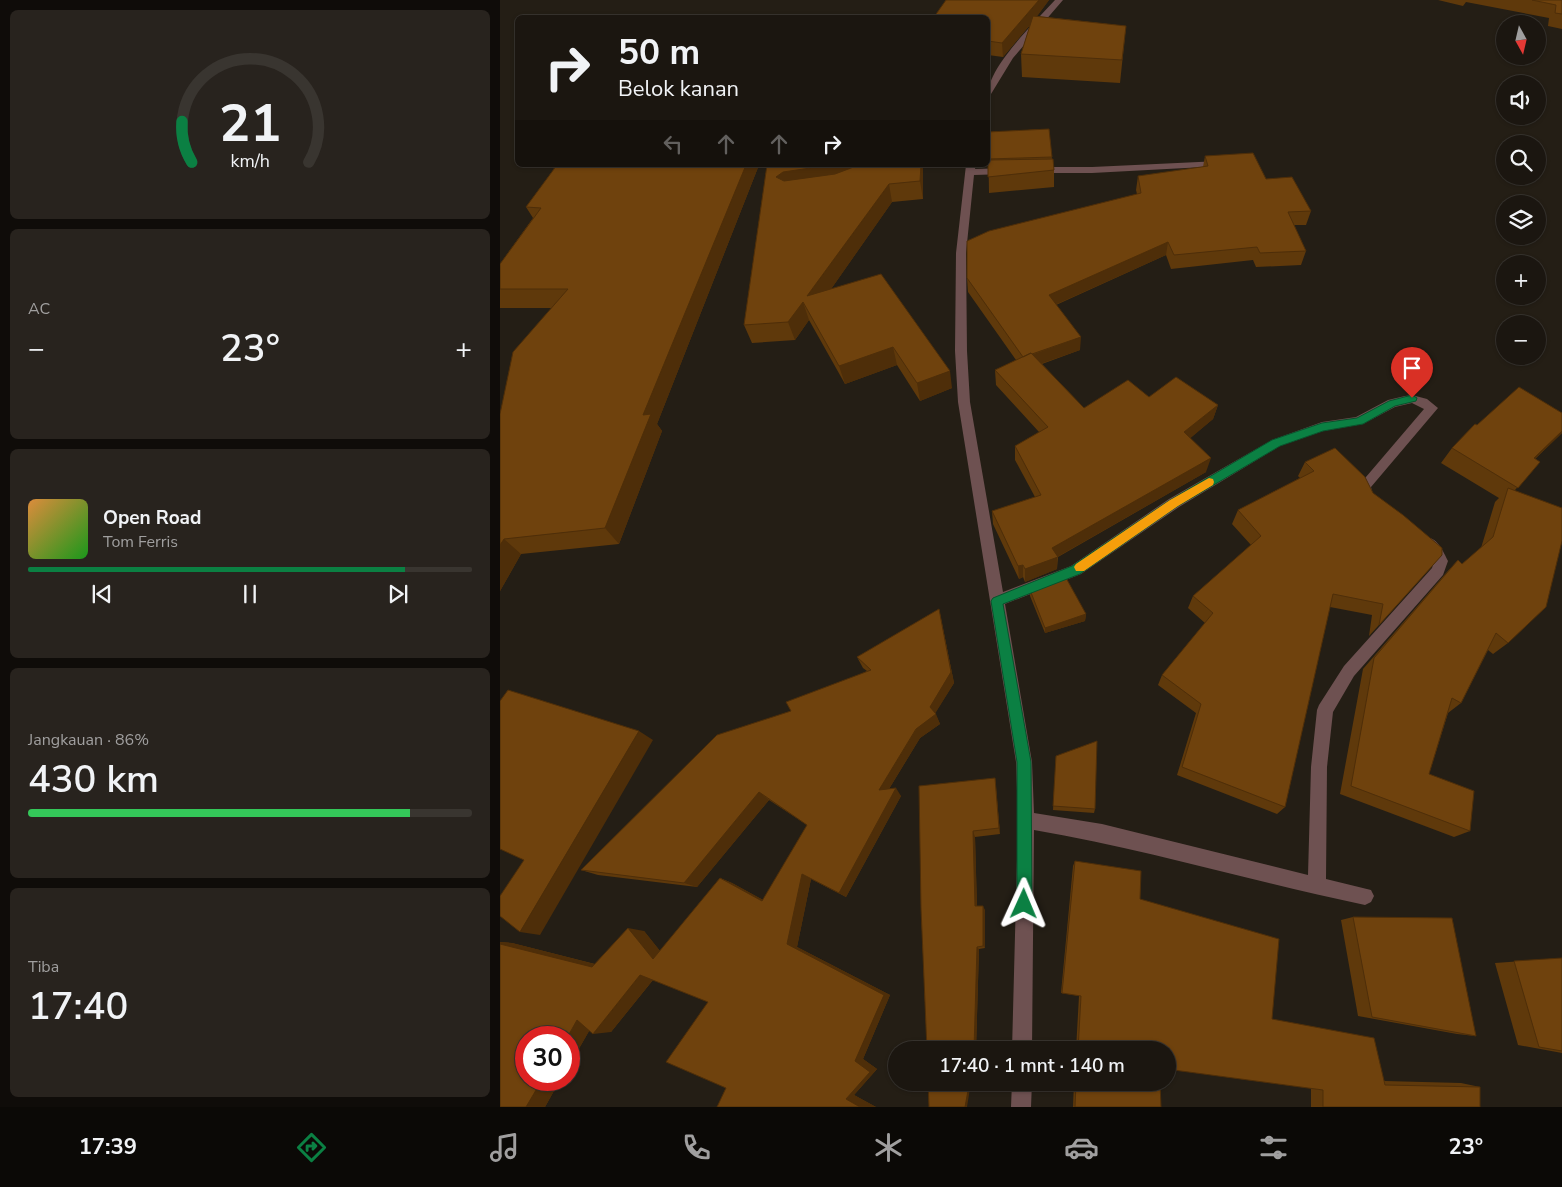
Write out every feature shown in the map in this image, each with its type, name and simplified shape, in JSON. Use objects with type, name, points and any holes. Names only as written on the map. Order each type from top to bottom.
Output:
[{"type":"street","points":[[990,87],[1024,40],[1059,0]]},
{"type":"street","points":[[1022,1041],[1026,820],[1024,762],[963,394],[961,254],[971,168],[1092,170],[1229,164]]},
{"type":"street","points":[[997,601],[1076,570],[1174,503],[1276,443],[1322,427],[1359,421],[1392,403],[1412,398],[1424,402],[1432,408],[1366,484],[1364,489],[1365,496],[1375,505]]},
{"type":"street","points":[[1317,886],[1319,767],[1325,710],[1349,670],[1438,571],[1441,561],[1436,551],[1414,534]]},
{"type":"street","points":[[1026,820],[1102,833],[1365,896]]},
{"type":"street","points":[[1021,1107],[1022,1091]]},
{"type":"building","points":[[946,0],[1039,0],[1002,43],[990,41],[990,15],[935,15]]},
{"type":"building","points":[[1532,0],[1562,0],[1562,14],[1555,13],[1556,5]]},
{"type":"building","points":[[1033,16],[1126,26],[1122,60],[1021,54]]},
{"type":"building","points":[[1049,129],[1052,157],[990,159],[990,132]]},
{"type":"building","points":[[1253,153],[1266,179],[1292,177],[1311,211],[1288,212],[1306,251],[1260,253],[1257,247],[1174,255],[1168,242],[1049,295],[1081,337],[1023,357],[967,278],[967,241],[989,231],[1141,193],[1138,176],[1208,166],[1205,156]]},
{"type":"building","points":[[1053,159],[1054,170],[988,177],[990,160]]},
{"type":"building","points":[[556,167],[745,167],[643,415],[651,414],[605,528],[504,539],[500,545],[500,414],[513,352],[568,289],[500,289],[500,264],[541,208],[526,207]]},
{"type":"building","points":[[767,167],[817,167],[783,172],[776,177],[784,181],[835,174],[854,167],[921,167],[920,181],[889,184],[807,296],[881,274],[950,371],[917,383],[893,347],[839,366],[803,302],[788,322],[744,325]]},
{"type":"building","points":[[1031,353],[1084,408],[1128,380],[1149,397],[1176,377],[1218,405],[1184,432],[1211,458],[1052,548],[1058,557],[1025,569],[1023,565],[1018,566],[992,511],[1041,495],[1015,446],[1048,427],[995,370]]},
{"type":"building","points":[[1519,387],[1562,413],[1562,431],[1534,458],[1540,462],[1518,488],[1452,448],[1475,424],[1477,425]]},
{"type":"building","points":[[1335,448],[1365,477],[1373,493],[1442,548],[1442,555],[1379,625],[1383,604],[1333,594],[1285,807],[1182,767],[1201,704],[1162,675],[1213,613],[1193,596],[1261,536],[1238,510],[1314,471],[1305,462]]},
{"type":"building","points":[[1508,488],[1562,508],[1562,541],[1546,607],[1508,643],[1496,633],[1461,703],[1452,698],[1429,774],[1474,791],[1470,831],[1351,786],[1374,658],[1458,560],[1462,564],[1493,537]]},
{"type":"building","points":[[1065,576],[1086,614],[1045,628],[1030,590]]},
{"type":"building","points":[[939,609],[951,672],[930,707],[936,714],[916,729],[879,790],[896,788],[839,893],[802,874],[787,944],[884,995],[855,1061],[870,1072],[846,1099],[860,1107],[717,1107],[726,1088],[666,1062],[708,1002],[640,975],[593,1034],[577,1020],[574,1026],[515,1026],[515,1091],[535,1091],[526,1107],[500,1107],[500,944],[592,967],[628,928],[653,959],[720,878],[762,901],[807,825],[759,792],[684,883],[581,870],[717,735],[791,711],[786,702],[871,670],[857,657]]},
{"type":"building","points":[[508,690],[639,731],[520,932],[500,916],[500,896],[524,860],[500,849],[500,701]]},
{"type":"building","points":[[1097,741],[1095,809],[1053,806],[1056,756]]},
{"type":"building","points":[[995,778],[999,828],[973,831],[975,906],[983,906],[983,946],[977,947],[974,1041],[927,1041],[921,908],[919,786]]},
{"type":"building","points":[[1075,861],[1141,871],[1140,899],[1279,939],[1272,1019],[1374,1038],[1385,1085],[1480,1087],[1480,1107],[1323,1107],[1323,1090],[1176,1070],[1176,1041],[1078,1041],[1081,996],[1062,993]]},
{"type":"building","points":[[1353,917],[1452,918],[1476,1036],[1372,1017]]},
{"type":"building","points":[[1562,958],[1562,1051],[1539,1047],[1514,961]]},
{"type":"building","points":[[928,1091],[968,1091],[965,1107],[929,1107]]},
{"type":"building","points":[[1076,1091],[1160,1091],[1161,1107],[1075,1107]]},
{"type":"slow traffic","points":[[1080,567],[1174,503],[1209,482]]},
{"type":"route","points":[[1024,904],[1026,820],[1024,762],[997,601],[1076,570],[1174,503],[1276,443],[1322,427],[1359,421],[1392,403],[1412,398]]}]
